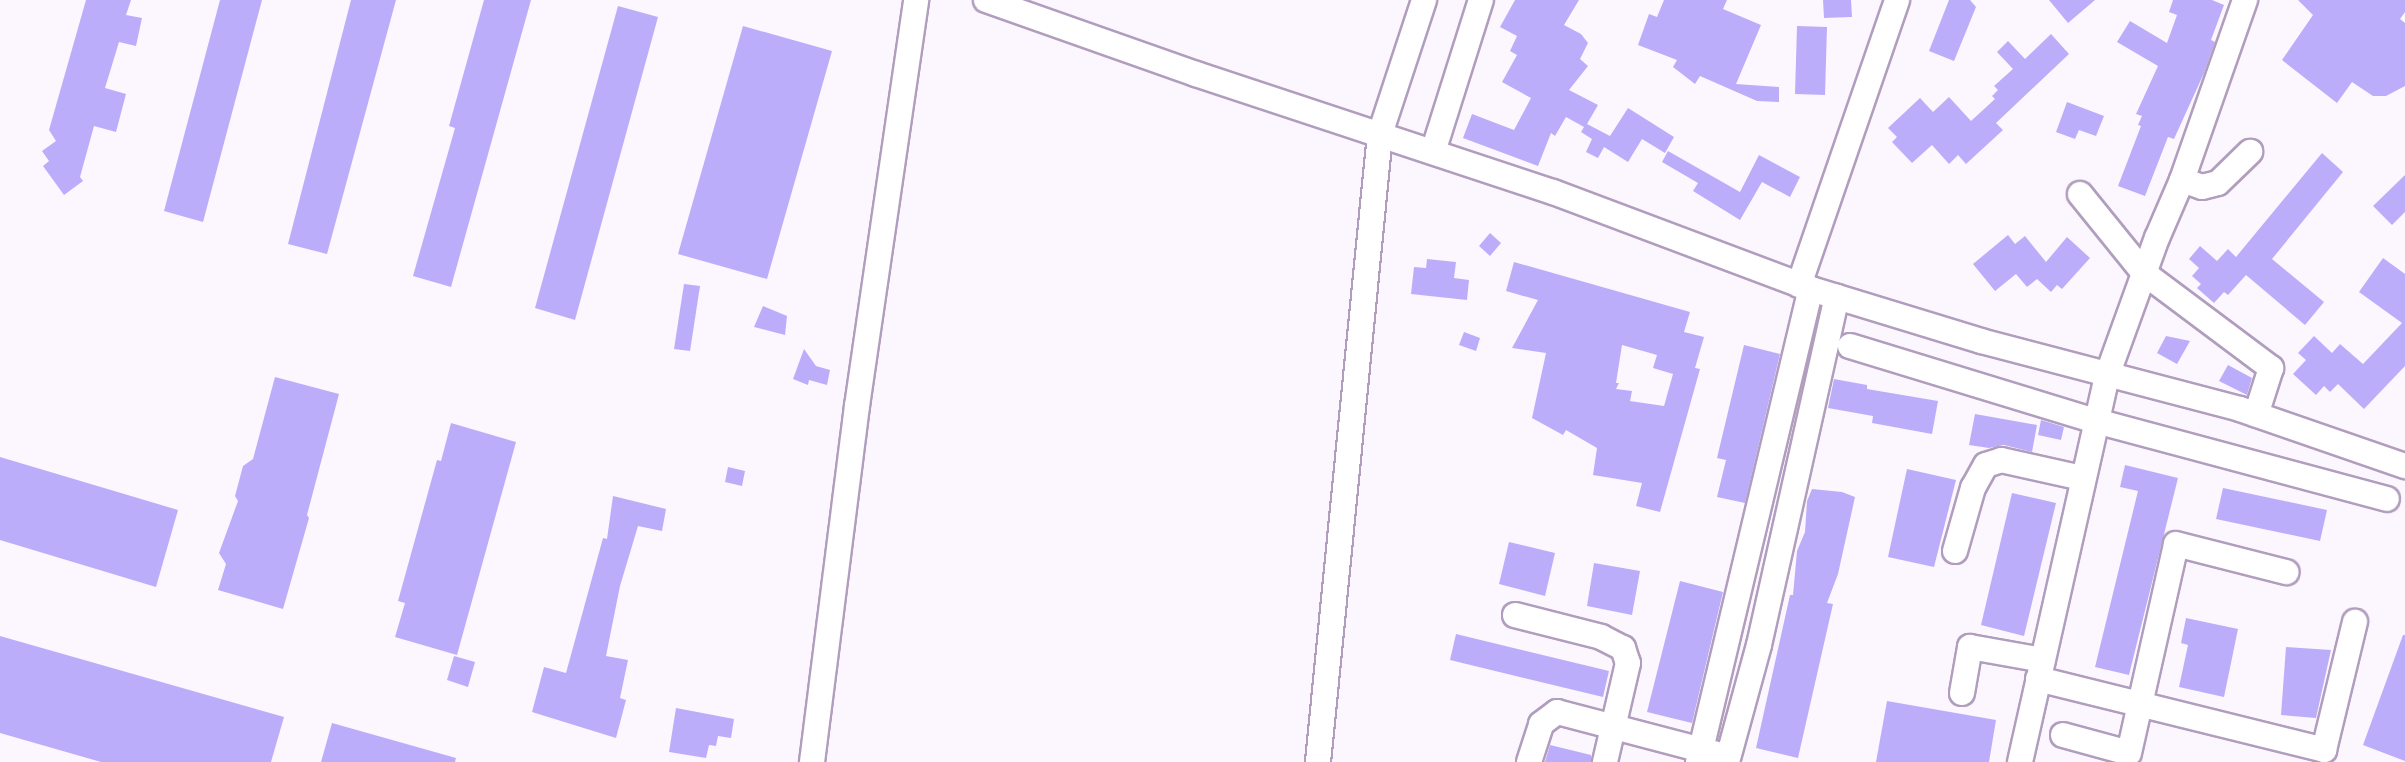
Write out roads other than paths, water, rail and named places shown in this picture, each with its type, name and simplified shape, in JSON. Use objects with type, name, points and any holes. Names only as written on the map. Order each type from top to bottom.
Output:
[{"type":"street","points":[[812,762],[857,407],[916,0]]},
{"type":"street","points":[[986,0],[1553,192],[1805,287],[1981,341],[2256,415],[2405,466]]},
{"type":"street","points":[[1318,762],[1380,134],[1424,0]]},
{"type":"street","points":[[1433,152],[1482,0]]},
{"type":"street","points":[[1700,757],[1805,287],[1897,0]]},
{"type":"street","points":[[2020,762],[2082,478],[2108,373],[2144,273],[2182,180],[2245,0]]},
{"type":"street","points":[[2182,180],[2202,187],[2218,183],[2250,152]]},
{"type":"street","points":[[2080,194],[2144,273],[2271,368],[2256,415]]},
{"type":"street","points":[[1529,762],[1541,724],[1557,712],[1612,727],[1700,757],[1728,759],[1759,645],[1837,297]]},
{"type":"street","points":[[1850,346],[2096,421],[2387,499]]},
{"type":"street","points":[[1955,551],[1973,488],[1986,465],[2001,460],[2082,478]]},
{"type":"street","points":[[2063,735],[2129,753],[2176,544],[2286,572]]},
{"type":"street","points":[[1515,615],[1601,637],[1623,648],[1628,663],[1605,762]]},
{"type":"street","points":[[1962,693],[1970,647],[2140,705],[2324,750],[2355,622]]}]
